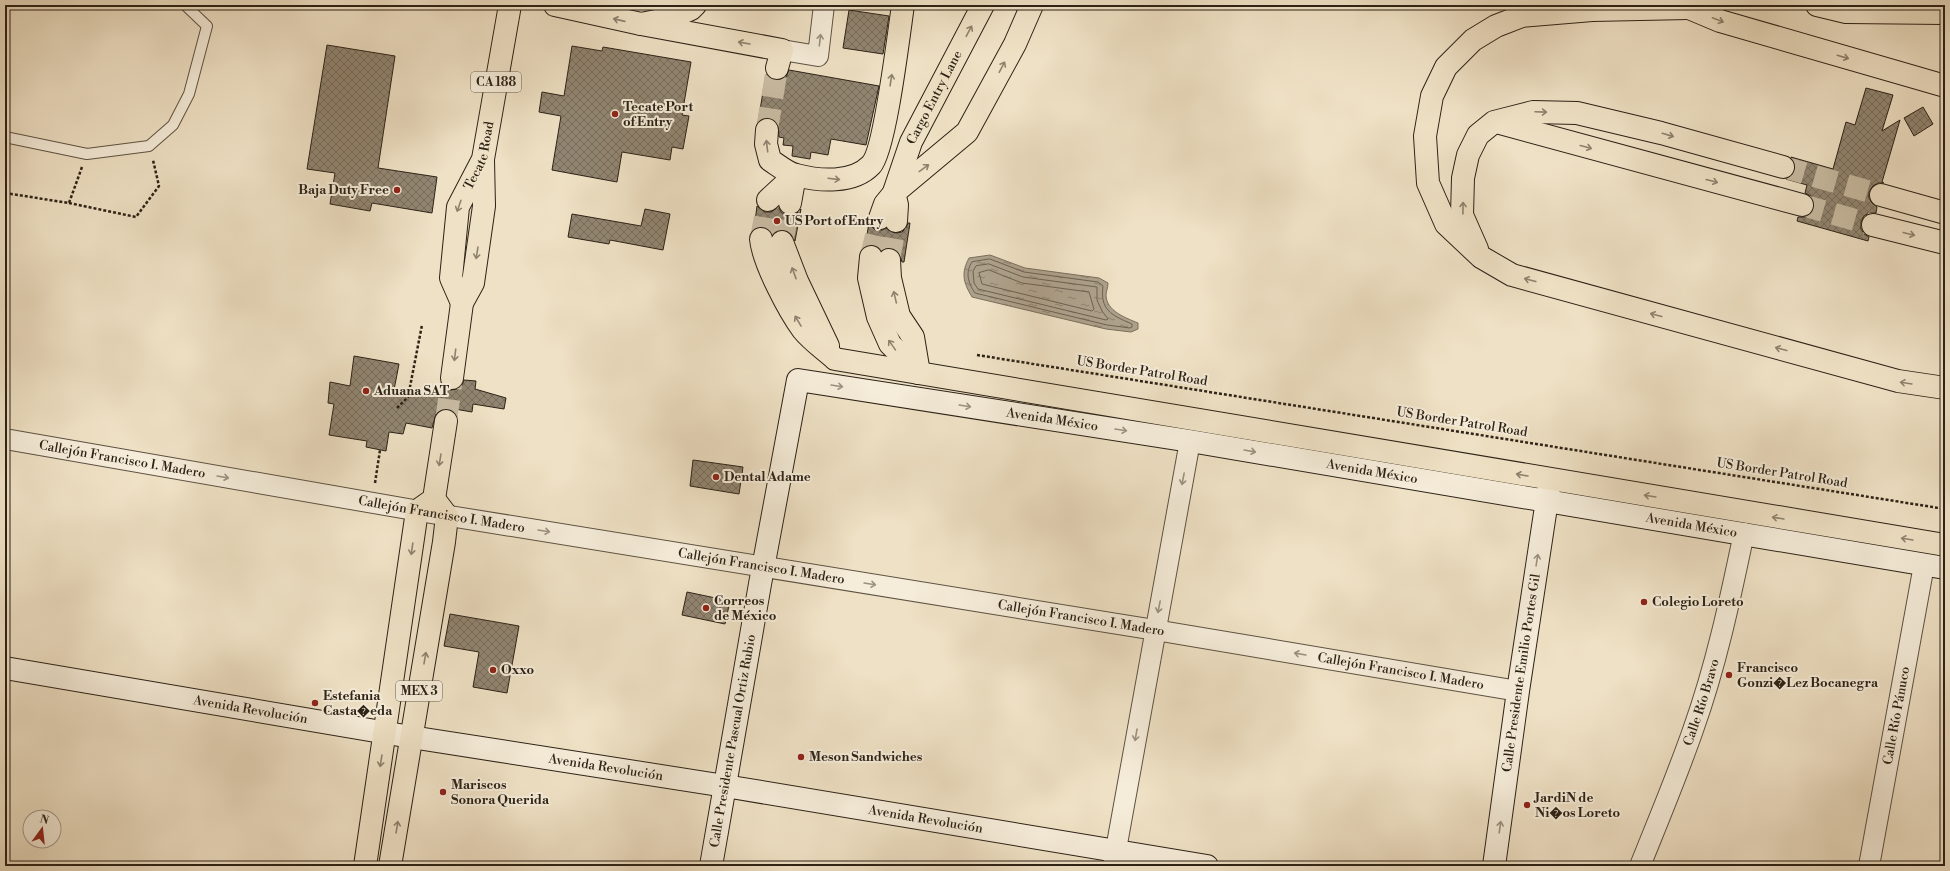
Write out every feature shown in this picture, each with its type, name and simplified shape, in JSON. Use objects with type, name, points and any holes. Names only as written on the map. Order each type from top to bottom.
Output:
[{"type":"highway","name":"Tecate Road","points":[[452,378],[462,303],[451,278],[458,207],[483,159],[510,5]]},
{"type":"highway","points":[[554,5],[641,24],[780,59]]},
{"type":"highway","points":[[641,24],[677,11],[691,9],[695,5]]},
{"type":"highway","points":[[767,130],[766,144],[770,160],[795,175],[841,180],[858,175],[872,165],[882,140],[903,5]]},
{"type":"highway","name":"Cargo Entry Lane","points":[[894,193],[911,142],[983,5]]},
{"type":"highway","points":[[888,219],[885,204],[894,193],[967,132],[1015,44],[1032,5]]},
{"type":"highway","points":[[1817,5],[1846,12],[1945,13]]},
{"type":"highway","points":[[1945,86],[1720,21],[1686,6],[1592,10],[1522,16],[1496,26],[1474,40],[1446,67],[1432,96],[1425,136],[1428,183],[1446,224],[1480,257],[1512,275],[1898,382],[1945,388]]},
{"type":"highway","points":[[1480,257],[1462,215],[1464,178],[1468,155],[1478,135],[1494,122],[1533,112],[1577,114],[1662,133],[1783,167]]},
{"type":"highway","points":[[1494,122],[1802,205]]},
{"type":"highway","points":[[768,200],[795,175]]},
{"type":"highway","points":[[790,203],[795,175]]},
{"type":"highway","points":[[1881,195],[1945,213]]},
{"type":"highway","points":[[1873,224],[1945,243]]},
{"type":"highway","points":[[761,239],[762,249],[776,285],[804,330],[835,359],[1945,545]]},
{"type":"highway","points":[[782,242],[797,281],[835,359]]},
{"type":"highway","points":[[880,258],[890,278],[899,316],[913,338],[919,372]]},
{"type":"highway","points":[[433,509],[446,421]]},
{"type":"highway","name":"MEX 3","points":[[365,866],[386,733],[433,509]]},
{"type":"highway","name":"MEX 3","points":[[390,866],[411,737],[433,509]]},
{"type":"street","points":[[780,59],[818,56],[824,5]]},
{"type":"street","name":"Avenida México","points":[[798,380],[1190,440],[1546,502],[1744,533],[1945,568]]},
{"type":"street","name":"Calle Presidente Pascual Ortiz Rubio","points":[[711,866],[763,567],[798,380]]},
{"type":"street","name":"Callejón Francisco I. Madero","points":[[5,438],[371,503],[433,509],[763,567],[1155,630],[1518,691]]},
{"type":"street","points":[[1114,859],[1190,440]]},
{"type":"street","name":"Calle Presidente Emilio Portes Gil","points":[[1494,866],[1518,691],[1550,480]]},
{"type":"street","name":"Calle Río Bravo","points":[[1640,866],[1693,730],[1702,702],[1724,625],[1744,533]]},
{"type":"street","name":"Calle Río Pánuco","points":[[1869,866],[1924,565]]},
{"type":"street","name":"Avenida Revolución","points":[[5,668],[386,733],[725,786],[1114,859],[1206,866]]},
{"type":"lane","points":[[5,137],[87,154],[149,146],[173,125],[189,94],[207,26],[185,5]]},
{"type":"path","points":[[5,193],[69,203],[136,217],[159,186],[149,146]]},
{"type":"path","points":[[69,203],[87,154]]},
{"type":"path","points":[[397,408],[408,397],[422,325]]},
{"type":"path","name":"US Border Patrol Road","points":[[977,355],[1945,509]]},
{"type":"path","points":[[371,503],[380,450]]},
{"type":"water","points":[[990,255],[1025,268],[1099,278],[1108,283],[1106,295],[1109,305],[1113,310],[1138,323],[1138,329],[1131,332],[1106,329],[972,297],[964,278],[966,263],[969,258]]},
{"type":"building","points":[[849,10],[889,16],[883,54],[843,48]]},
{"type":"building","points":[[327,45],[395,56],[378,168],[437,177],[432,213],[372,203],[370,211],[330,204],[335,173],[307,169]]},
{"type":"building","name":"Tecate Port of Entry","points":[[572,46],[602,51],[603,47],[691,62],[682,115],[689,116],[683,149],[672,147],[670,160],[622,152],[617,182],[552,170],[561,116],[539,112],[542,92],[564,96]]},
{"type":"building","points":[[789,70],[879,86],[866,145],[831,139],[828,155],[811,152],[810,159],[792,156],[793,146],[783,145],[784,138],[779,137],[778,125],[774,120],[768,118],[758,122],[766,74],[773,80],[780,80],[786,77]]},
{"type":"building","points":[[1866,88],[1893,95],[1882,131],[1900,120],[1882,182],[1884,183],[1878,183],[1873,186],[1869,192],[1869,198],[1877,207],[1876,213],[1869,213],[1864,216],[1861,222],[1861,229],[1864,234],[1869,237],[1868,241],[1797,221],[1798,217],[1806,217],[1811,214],[1814,208],[1814,201],[1811,196],[1805,193],[1807,185],[1786,179],[1792,176],[1795,170],[1795,164],[1791,157],[1833,169],[1846,122],[1855,125]]},
{"type":"building","points":[[1923,107],[1933,124],[1914,136],[1904,118]]},
{"type":"building","points":[[757,206],[765,212],[771,212],[778,207],[782,213],[788,215],[795,215],[801,209],[795,241],[790,233],[784,230],[778,230],[772,234],[765,227],[754,229]]},
{"type":"building","points":[[645,209],[670,214],[663,250],[610,240],[609,244],[568,237],[572,214],[641,226]]},
{"type":"building","points":[[869,223],[875,230],[882,230],[886,228],[896,233],[902,232],[908,223],[910,223],[904,262],[902,262],[899,253],[894,249],[888,248],[881,250],[873,245],[865,246]]},
{"type":"building","points":[[354,356],[399,364],[394,390],[442,397],[445,388],[451,390],[457,389],[462,385],[464,380],[476,381],[475,389],[506,398],[504,409],[473,404],[472,412],[449,408],[442,409],[436,414],[432,428],[406,423],[403,434],[389,432],[386,451],[366,447],[367,441],[329,435],[334,404],[328,403],[330,382],[350,386]]},
{"type":"building","name":"Dental Adame","points":[[693,460],[743,467],[739,494],[690,486]]},
{"type":"building","name":"Correos de México","points":[[687,592],[730,601],[725,624],[682,615]]},
{"type":"building","name":"Oxxo","points":[[450,614],[519,626],[507,693],[473,687],[479,652],[444,646]]},
{"type":"tunnel","points":[[767,130],[777,68]]},
{"type":"tunnel","points":[[1783,167],[1881,195]]},
{"type":"tunnel","points":[[761,239],[768,200]]},
{"type":"tunnel","points":[[782,242],[790,203]]},
{"type":"tunnel","points":[[1802,205],[1873,225]]},
{"type":"tunnel","points":[[871,257],[880,218]]},
{"type":"tunnel","points":[[889,260],[896,221]]},
{"type":"tunnel","points":[[446,421],[452,378]]},
{"type":"place","name":"Tecate Port of Entry","points":[[615,114]]},
{"type":"place","name":"Baja Duty Free","points":[[397,190]]},
{"type":"place","name":"US Port of Entry","points":[[777,221]]},
{"type":"place","name":"Aduana SAT","points":[[366,391]]},
{"type":"place","name":"Dental Adame","points":[[716,477]]},
{"type":"place","name":"Colegio Loreto","points":[[1644,602]]},
{"type":"place","name":"Correos de México","points":[[706,608]]},
{"type":"place","name":"Oxxo","points":[[493,670]]},
{"type":"place","name":"Francisco Gonzi�Lez Bocanegra","points":[[1729,675]]},
{"type":"place","name":"Estefania Casta�eda","points":[[315,703]]},
{"type":"place","name":"Meson Sandwiches","points":[[801,757]]},
{"type":"place","name":"Mariscos Sonora Querida","points":[[443,792]]},
{"type":"place","name":"JardiN de Ni�os Loreto","points":[[1527,805]]}]
